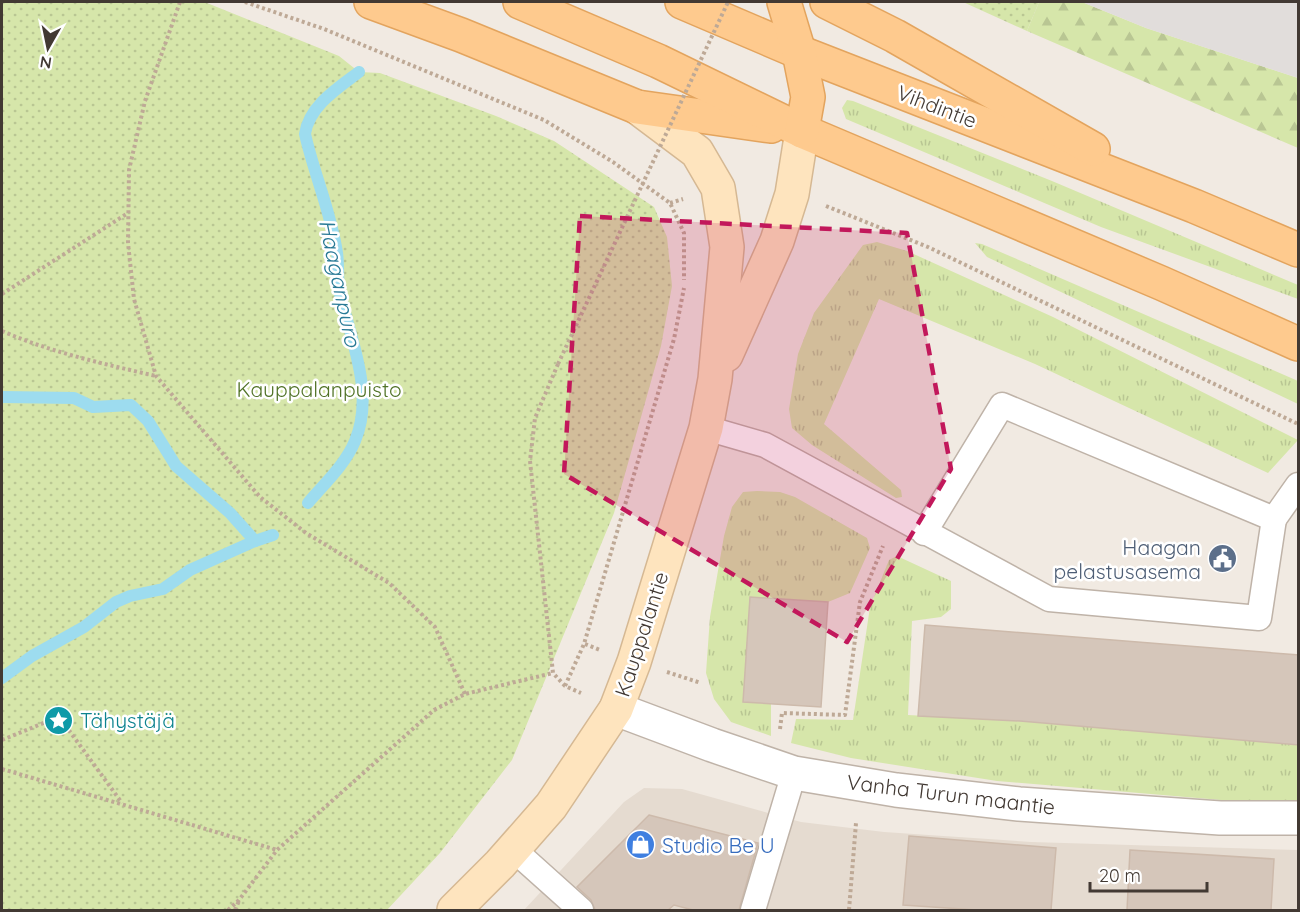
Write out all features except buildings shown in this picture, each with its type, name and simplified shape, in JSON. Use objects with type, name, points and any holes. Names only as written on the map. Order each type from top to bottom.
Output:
[{"type":"main road","points":[[371,2],[637,107],[802,131]]},
{"type":"main road","points":[[520,2],[658,61],[802,131],[1150,278],[1299,344]]},
{"type":"main road","name":"Vihdintie","points":[[682,2],[799,52],[1194,206],[1299,250]]},
{"type":"main road","name":"Kauppalantie","points":[[715,379],[777,241],[792,194],[808,97],[799,52],[784,2]]},
{"type":"main road","name":"Vihdintie","points":[[827,2],[896,36],[1194,206]]},
{"type":"main road","name":"Kauppalantie","points":[[454,910],[551,806],[616,709],[634,662],[706,428],[715,379],[727,247],[718,188],[697,152],[637,107]]},
{"type":"street","name":"Vanha Turun maantie","points":[[616,709],[794,773],[896,790],[1019,804],[1220,818],[1299,818]]},
{"type":"lane","points":[[924,533],[1002,405],[1274,519]]},
{"type":"lane","points":[[706,428],[765,446],[1049,599],[1259,618],[1274,519],[1299,485]]},
{"type":"lane","points":[[753,910],[794,773]]},
{"type":"lane","points":[[513,849],[581,910]]},
{"type":"path","points":[[180,2],[145,101],[129,170],[128,243],[134,299],[156,376],[260,497],[306,533],[389,583],[435,627],[465,694]]},
{"type":"path","points":[[245,2],[324,29],[544,120],[614,162],[669,203],[684,233],[684,284],[674,339],[584,644],[565,686]]},
{"type":"path","points":[[228,910],[239,900],[277,850],[434,710],[465,694],[553,673],[530,461],[535,418],[558,364],[728,2]]},
{"type":"path","points":[[2,294],[129,213]]},
{"type":"path","points":[[861,219],[928,247],[1299,424]]},
{"type":"path","points":[[2,331],[106,364],[156,376]]},
{"type":"path","points":[[779,739],[782,713],[845,714],[860,602],[896,518]]},
{"type":"path","points":[[2,740],[46,722],[68,729],[122,804]]},
{"type":"path","points":[[2,769],[277,850]]},
{"type":"path","points":[[849,910],[856,823]]},
{"type":"path","points":[[235,910],[239,900]]},
{"type":"highlighted area","points":[[580,216],[907,233],[951,469],[847,642],[564,474]]},
{"type":"shaded area","points":[[1082,2],[1298,2],[1298,78],[1146,28]]},
{"type":"shaded area","points":[[644,788],[682,789],[801,822],[884,832],[1031,842],[1298,850],[1298,910],[524,910],[624,802]]},
{"type":"green space","name":"Kauppalanpuisto","points":[[2,2],[207,3],[339,56],[359,72],[380,73],[496,116],[554,141],[654,207],[667,237],[672,286],[661,346],[614,513],[512,760],[440,853],[387,910],[2,910]]},
{"type":"green space","points":[[963,2],[1039,2],[1027,31]]},
{"type":"green space","points":[[1039,2],[1082,2],[1146,28],[1298,78],[1298,148],[1027,31]]},
{"type":"green space","points":[[847,100],[1052,181],[1298,285],[1298,299],[1101,227],[846,119],[842,108]]},
{"type":"green space","points":[[877,242],[907,251],[1053,317],[1298,440],[1268,473],[1035,364],[879,299],[824,424],[901,490],[902,497],[896,498],[812,445],[792,428],[789,409],[798,354],[814,313],[863,245]]},
{"type":"green space","points":[[975,243],[982,244],[1298,381],[1298,404],[987,257]]},
{"type":"green space","points":[[743,492],[780,492],[795,497],[867,538],[870,548],[850,593],[828,602],[743,702],[771,704],[771,736],[731,722],[714,699],[706,673],[710,617],[724,536],[732,507]]},
{"type":"green space","points":[[897,556],[951,581],[951,609],[941,617],[912,621],[908,715],[1020,721],[1298,745],[1298,800],[1272,802],[1221,800],[997,781],[851,758],[791,743],[796,719],[853,720],[870,607],[889,560]]},
{"type":"waterway","name":"Haaganpuro","points":[[308,503],[334,474],[351,450],[361,423],[363,405],[359,367],[339,289],[338,258],[334,238],[305,134],[318,106],[359,72]]},
{"type":"waterway","points":[[2,397],[74,398],[93,407],[131,405],[148,421],[176,466],[230,513],[255,541]]},
{"type":"waterway","name":"Haaganpuro","points":[[2,678],[32,656],[84,627],[116,602],[130,596],[163,589],[190,570],[273,535]]},
{"type":"place","name":"Haagan pelastusasema","points":[[1222,559]]},
{"type":"place","name":"Tähystäjä","points":[[59,720]]},
{"type":"place","name":"Studio Be U","points":[[641,845]]}]
